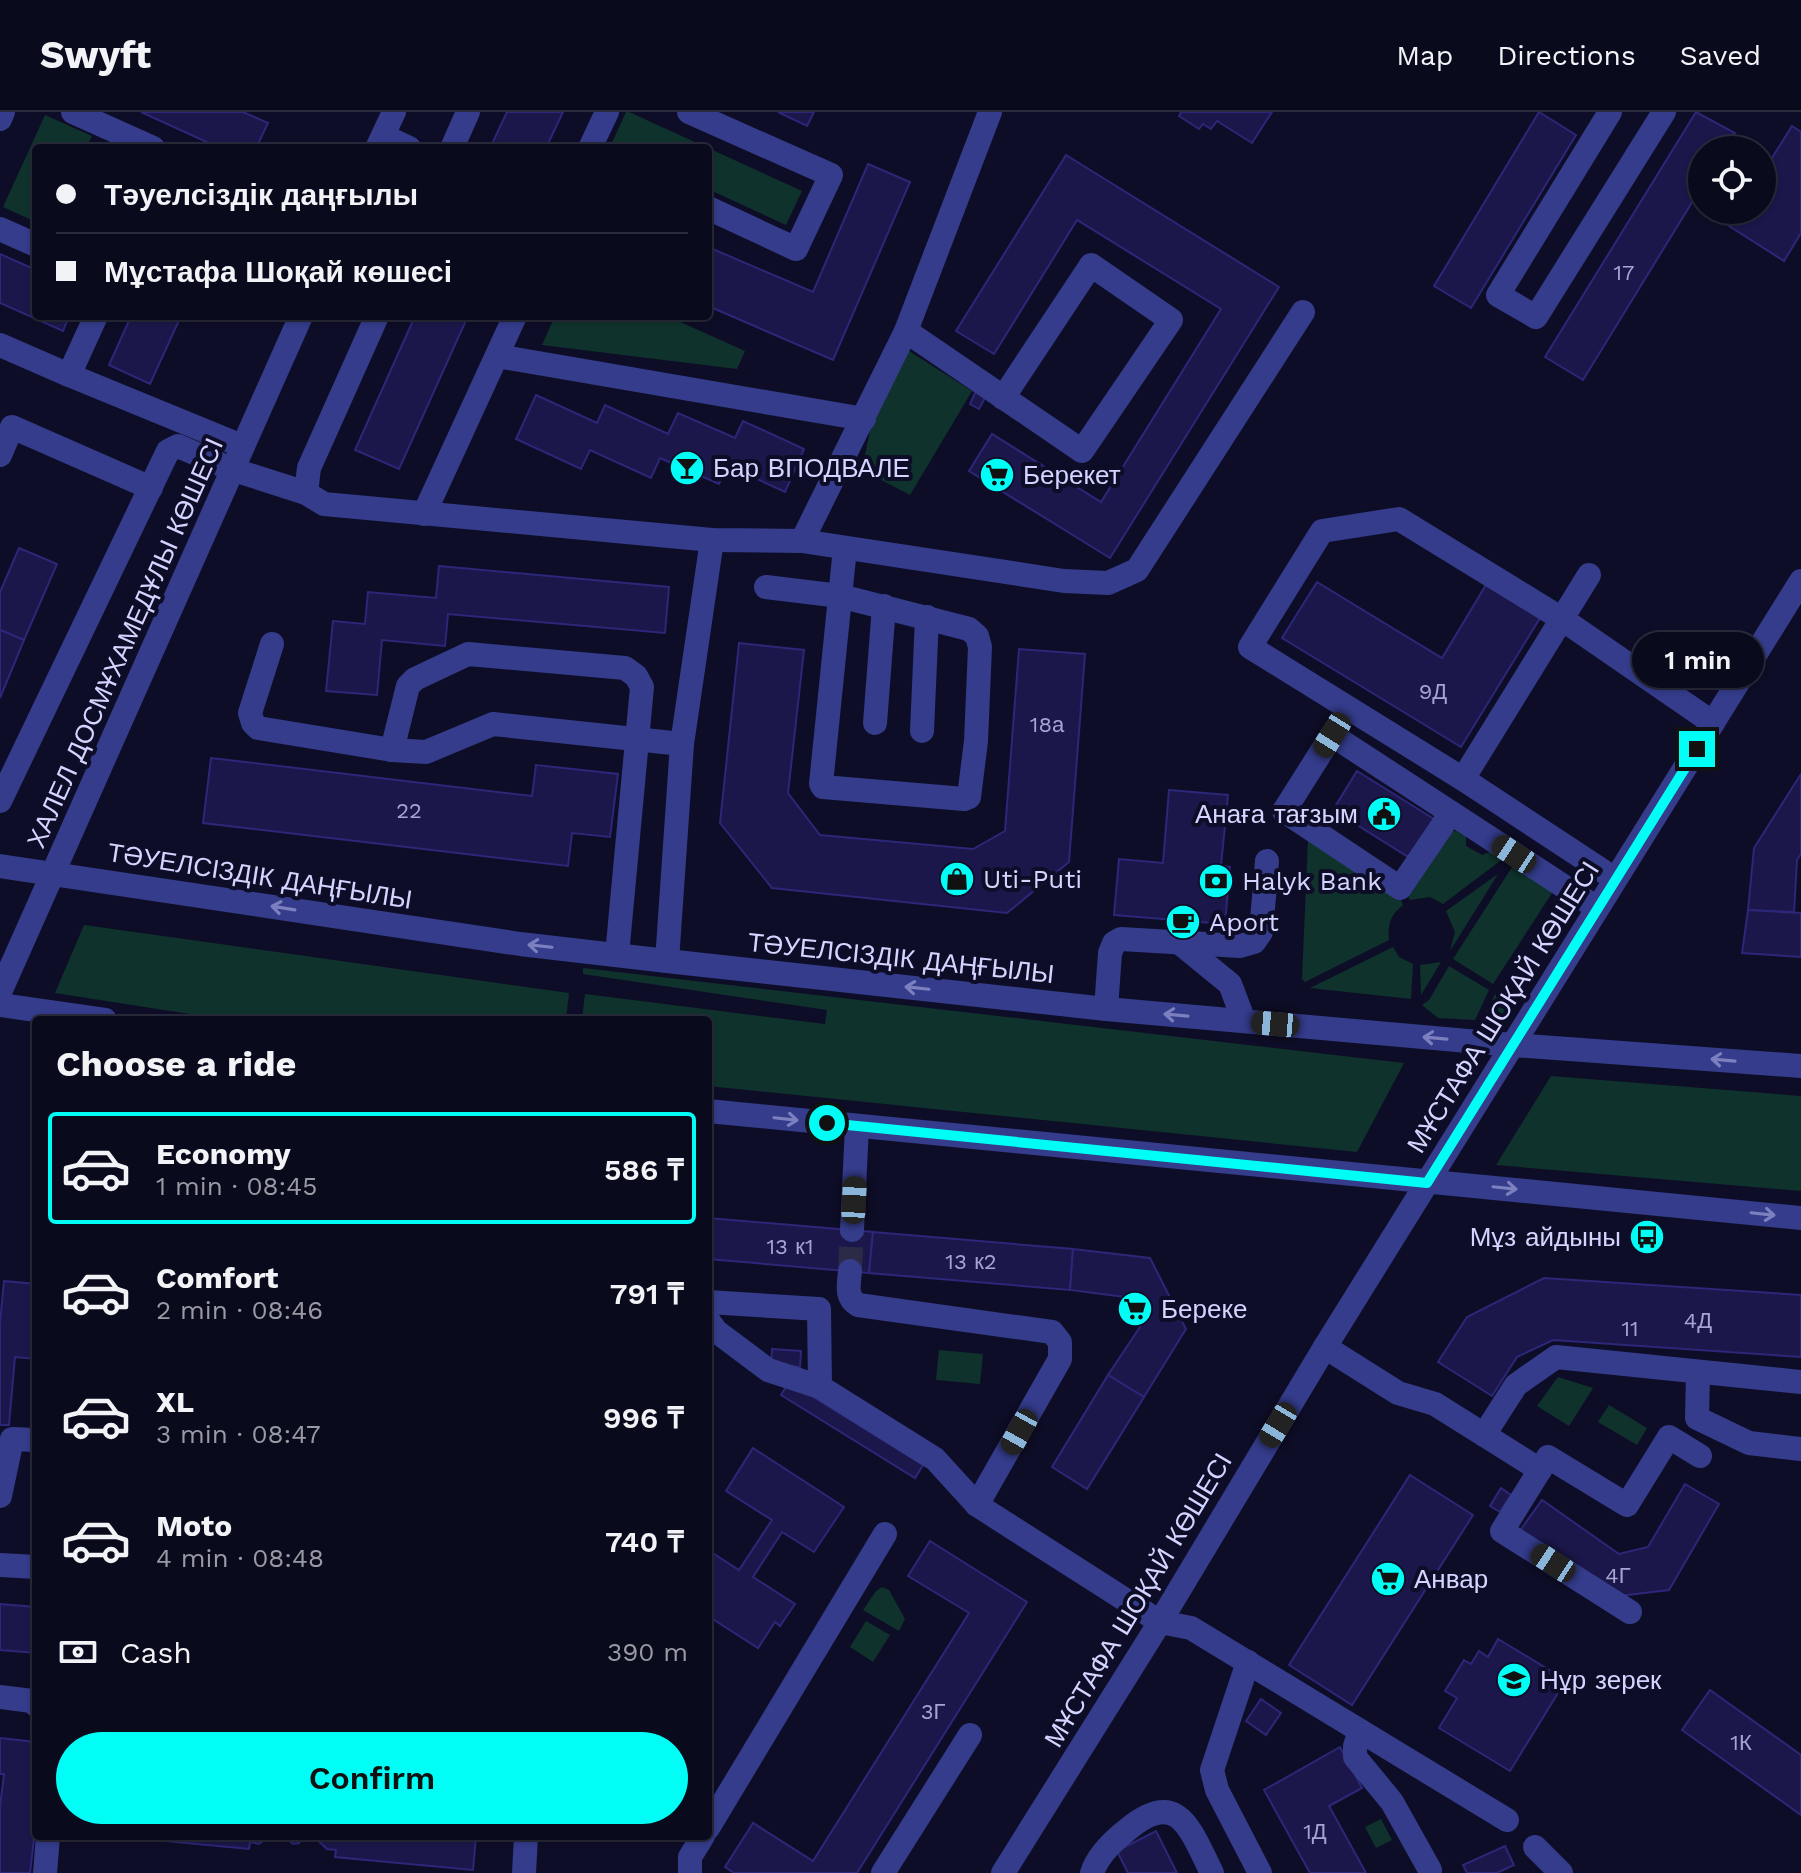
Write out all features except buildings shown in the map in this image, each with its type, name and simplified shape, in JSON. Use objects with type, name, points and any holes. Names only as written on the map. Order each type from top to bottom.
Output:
[{"type":"street","points":[[0,119],[3,112]]},
{"type":"street","points":[[73,112],[144,144]]},
{"type":"street","points":[[380,142],[394,112]]},
{"type":"street","points":[[454,144],[468,112]]},
{"type":"street","points":[[592,144],[607,112]]},
{"type":"street","points":[[689,112],[831,175],[796,249],[712,210]]},
{"type":"street","points":[[802,541],[906,331],[990,112]]},
{"type":"street","points":[[1610,112],[1498,295],[1536,317],[1664,112]]},
{"type":"street","points":[[0,229],[32,243]]},
{"type":"street","points":[[906,331],[1003,398],[1082,451],[1171,320],[1091,265],[1003,398]]},
{"type":"street","points":[[0,801],[168,451],[178,446],[231,469],[306,493],[324,504],[712,540],[802,541],[1064,581],[1108,583],[1137,570],[1303,312]]},
{"type":"street","points":[[69,375],[94,320]]},
{"type":"street","name":"ХАЛЕЛ ДОСМҰХАМЕДҰЛЫ КӨШЕСІ","points":[[0,992],[299,320]]},
{"type":"street","points":[[306,493],[309,468],[375,320]]},
{"type":"street","points":[[424,514],[513,320]]},
{"type":"street","points":[[0,345],[242,446]]},
{"type":"street","points":[[497,356],[864,419]]},
{"type":"street","points":[[173,448],[184,422]]},
{"type":"street","points":[[0,455],[12,427],[151,488]]},
{"type":"street","points":[[1615,879],[1463,779],[1250,647],[1322,531],[1399,519],[1562,619],[1713,723]]},
{"type":"street","points":[[667,961],[682,744],[712,540]]},
{"type":"street","points":[[766,587],[840,596],[884,606],[969,629],[977,636],[980,647],[976,741],[969,797],[826,789],[821,784],[840,596],[845,548]]},
{"type":"street","points":[[1463,779],[1589,575]]},
{"type":"street","name":"МҰСТАФА ШОҚАЙ КӨШЕСІ","points":[[1009,1872],[1325,1347],[1801,581]]},
{"type":"street","points":[[875,723],[884,606]]},
{"type":"street","points":[[922,731],[927,617]]},
{"type":"street","points":[[272,644],[250,713],[258,728],[392,750],[426,752],[493,724],[682,744]]},
{"type":"street","points":[[392,750],[408,686],[415,679],[468,654],[625,668],[636,676],[642,687],[617,955]]},
{"type":"street","points":[[1451,813],[1400,888],[1284,811],[1332,735],[1597,908]]},
{"type":"street","points":[[1106,1009],[1110,953],[1114,943],[1121,939],[1240,946],[1254,942],[1261,932],[1267,861]]},
{"type":"street","name":"ТӘУЕЛСІЗДІК ДАҢҒЫЛЫ","points":[[0,866],[520,944],[667,961],[1106,1009],[1513,1045],[1801,1066]]},
{"type":"street","points":[[1181,944],[1230,984],[1244,1021]]},
{"type":"street","points":[[0,1005],[77,1016]]},
{"type":"street","points":[[712,1111],[1801,1218]]},
{"type":"street","points":[[852,1230],[857,1126]]},
{"type":"street","points":[[850,1271],[848,1292],[858,1305],[1052,1332],[1060,1342],[1060,1359],[977,1505]]},
{"type":"street","points":[[712,1302],[819,1309],[820,1387]]},
{"type":"street","points":[[712,1326],[768,1370],[820,1387],[935,1459],[977,1505],[1160,1622],[1191,1628],[1507,1820]]},
{"type":"street","points":[[1325,1347],[1398,1393],[1435,1404],[1540,1470]]},
{"type":"street","points":[[1484,1435],[1516,1385],[1556,1357],[1801,1382]]},
{"type":"street","points":[[1698,1373],[1697,1418],[1749,1443],[1801,1449]]},
{"type":"street","points":[[1630,1612],[1502,1531],[1548,1457],[1627,1505],[1669,1437],[1700,1456]]},
{"type":"street","points":[[0,1496],[12,1439],[32,1440]]},
{"type":"street","points":[[712,1821],[885,1534]]},
{"type":"street","points":[[0,1565],[32,1567]]},
{"type":"street","points":[[1248,1662],[1212,1770],[1217,1790],[1260,1873]]},
{"type":"street","points":[[0,1697],[32,1701]]},
{"type":"street","points":[[1360,1731],[1355,1757],[1392,1802],[1430,1870]]},
{"type":"street","points":[[883,1873],[970,1735]]},
{"type":"street","points":[[1092,1873],[1115,1839],[1155,1810],[1167,1810],[1180,1819],[1199,1846],[1212,1873]]},
{"type":"street","points":[[45,1873],[48,1840]]},
{"type":"street","points":[[524,1873],[526,1840]]},
{"type":"street","points":[[690,1873],[690,1857],[701,1840]]},
{"type":"street","points":[[1535,1847],[1561,1873]]},
{"type":"green space","points":[[626,112],[629,112],[699,144],[611,144]]},
{"type":"green space","points":[[45,115],[92,136],[88,144],[32,144],[32,220],[3,207]]},
{"type":"green space","points":[[712,150],[802,191],[786,225],[712,191]]},
{"type":"green space","points":[[553,320],[676,320],[745,351],[737,369],[542,345]]},
{"type":"green space","points":[[909,351],[972,391],[910,495],[862,470],[872,421]]},
{"type":"green space","points":[[1458,829],[1466,834],[1466,846],[1482,855],[1494,850],[1504,858],[1443,904],[1430,897],[1410,900],[1408,896],[1451,833]]},
{"type":"green space","points":[[1308,840],[1401,900],[1403,905],[1391,920],[1389,940],[1305,982],[1302,979]]},
{"type":"green space","points":[[1514,864],[1554,890],[1493,984],[1453,959]]},
{"type":"green space","points":[[1498,874],[1450,951],[1455,932],[1446,911]]},
{"type":"green space","points":[[84,925],[569,993],[566,1016],[202,1016],[55,993]]},
{"type":"green space","points":[[1393,947],[1399,957],[1413,964],[1411,999],[1310,988]]},
{"type":"green space","points":[[1441,962],[1421,995],[1420,965]]},
{"type":"green space","points":[[1449,966],[1489,990],[1475,1020],[1438,1018],[1422,1005],[1429,1000]]},
{"type":"green space","points":[[583,968],[1404,1063],[1357,1152],[712,1086],[712,1016],[582,1016],[585,994],[825,1024],[827,1010],[583,974]]},
{"type":"green space","points":[[1495,994],[1516,1007],[1501,1019],[1482,1022]]},
{"type":"green space","points":[[1551,1076],[1801,1096],[1801,1191],[1496,1165]]},
{"type":"green space","points":[[939,1350],[983,1354],[980,1384],[936,1380]]},
{"type":"green space","points":[[1558,1377],[1593,1388],[1569,1426],[1537,1406]]},
{"type":"green space","points":[[1609,1405],[1647,1428],[1637,1445],[1598,1422]]},
{"type":"green space","points":[[882,1587],[889,1590],[905,1619],[899,1631],[863,1610]]},
{"type":"green space","points":[[866,1621],[890,1635],[873,1662],[850,1647]]},
{"type":"green space","points":[[1381,1819],[1392,1840],[1376,1848],[1365,1827]]},
{"type":"tunnel","points":[[850,1271],[852,1230]]},
{"type":"place","name":"Бар ВПОДВАЛЕ","points":[[687,468]]},
{"type":"place","name":"Берекет","points":[[997,475]]},
{"type":"place","name":"Анаға тағзым","points":[[1384,814]]},
{"type":"place","name":"Uti-Puti","points":[[957,879]]},
{"type":"place","name":"Halyk Bank","points":[[1216,881]]},
{"type":"place","name":"Aport","points":[[1183,922]]},
{"type":"place","name":"Мұз айдыны","points":[[1647,1237]]},
{"type":"place","name":"Береке","points":[[1135,1309]]},
{"type":"place","name":"Анвар","points":[[1388,1579]]},
{"type":"place","name":"Нұр зерек","points":[[1514,1680]]},
{"type":"route","points":[[827,1123],[1427,1183],[1697,749]]}]
